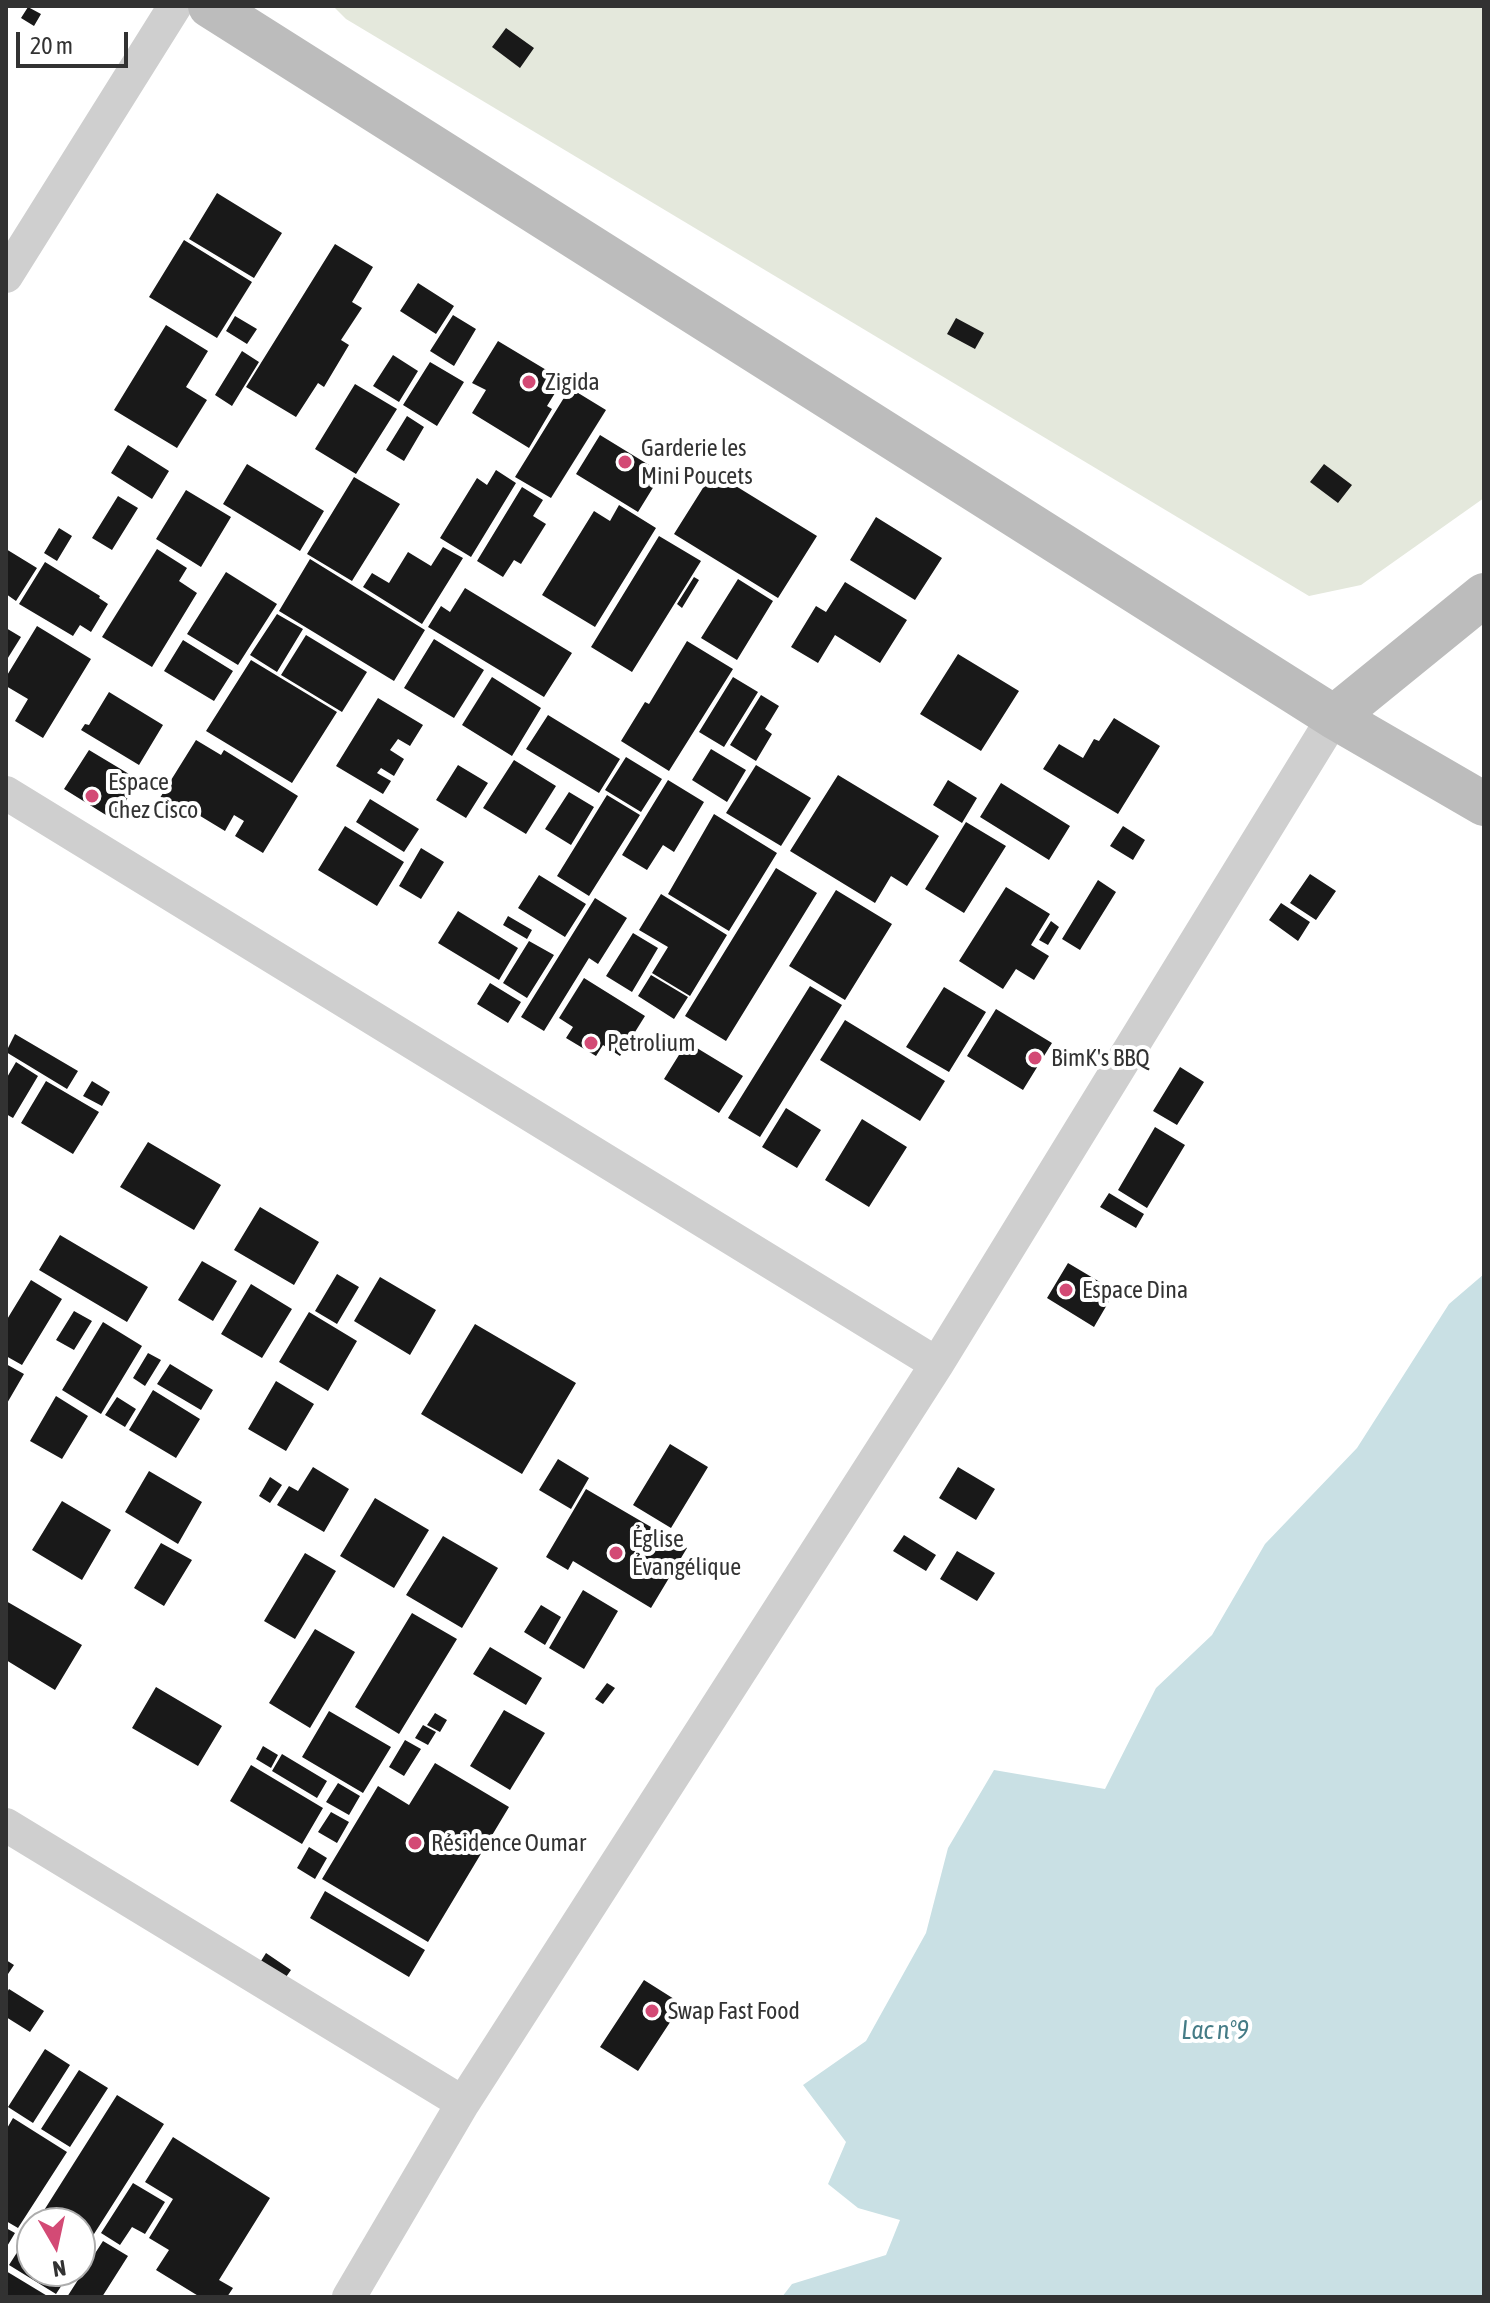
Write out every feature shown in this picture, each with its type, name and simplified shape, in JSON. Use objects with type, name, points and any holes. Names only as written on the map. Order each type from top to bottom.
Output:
[{"type":"street","points":[[6,276],[175,6]]},
{"type":"street","points":[[210,6],[1334,717],[1484,804]]},
{"type":"street","points":[[349,2297],[463,2103],[937,1364],[1334,717],[1484,595]]},
{"type":"street","points":[[6,793],[937,1364]]},
{"type":"street","points":[[6,1825],[463,2103]]},
{"type":"shaded area","points":[[333,6],[1484,6],[1484,498],[1361,585],[1309,596],[346,19]]},
{"type":"water","name":"Lac n°9","points":[[1484,1274],[1484,2297],[782,2297],[792,2284],[886,2255],[900,2220],[858,2208],[828,2184],[846,2142],[803,2085],[866,2041],[926,1933],[948,1848],[994,1770],[1105,1789],[1156,1688],[1212,1635],[1265,1544],[1357,1448],[1449,1304]]},
{"type":"building","points":[[28,7],[41,14],[34,26],[21,18]]},
{"type":"building","points":[[506,28],[534,48],[520,68],[492,47]]},
{"type":"building","points":[[217,193],[282,233],[254,278],[189,239]]},
{"type":"building","points":[[184,240],[252,282],[217,338],[149,297]]},
{"type":"building","points":[[335,244],[373,267],[352,302],[362,308],[341,340],[349,345],[324,387],[318,383],[296,417],[246,387]]},
{"type":"building","points":[[418,283],[454,306],[436,334],[400,311]]},
{"type":"building","points":[[453,315],[476,329],[454,366],[430,351]]},
{"type":"building","points":[[235,316],[257,329],[247,344],[226,331]]},
{"type":"building","points":[[956,318],[984,333],[975,349],[947,334]]},
{"type":"building","points":[[166,325],[208,351],[186,387],[207,400],[177,448],[114,410]]},
{"type":"building","points":[[498,341],[563,380],[547,406],[552,409],[529,448],[472,413],[486,390],[472,383]]},
{"type":"building","points":[[242,351],[259,362],[232,406],[215,395]]},
{"type":"building","points":[[393,355],[418,371],[399,402],[373,386]]},
{"type":"building","points":[[430,362],[464,382],[437,426],[403,405]]},
{"type":"building","points":[[355,384],[397,409],[356,474],[315,449]]},
{"type":"building","points":[[570,388],[606,410],[551,498],[515,477]]},
{"type":"building","points":[[407,416],[424,427],[404,461],[386,450]]},
{"type":"building","points":[[600,435],[662,473],[638,512],[576,474]]},
{"type":"building","points":[[128,445],[169,471],[152,499],[111,473]]},
{"type":"building","points":[[247,464],[324,511],[300,551],[223,504]]},
{"type":"building","points":[[1324,464],[1352,485],[1338,503],[1310,482]]},
{"type":"building","points":[[496,470],[516,483],[471,557],[440,538],[477,478],[487,485]]},
{"type":"building","points":[[713,472],[817,536],[778,598],[674,534]]},
{"type":"building","points":[[354,477],[400,504],[352,581],[307,554]]},
{"type":"building","points":[[522,487],[543,500],[533,516],[546,524],[521,564],[514,560],[503,577],[477,561]]},
{"type":"building","points":[[186,490],[231,517],[201,567],[156,539]]},
{"type":"building","points":[[118,496],[138,508],[112,550],[92,538]]},
{"type":"building","points":[[619,505],[656,528],[595,627],[542,595],[594,511],[610,521]]},
{"type":"building","points":[[876,517],[942,558],[915,600],[850,560]]},
{"type":"building","points":[[59,528],[72,536],[57,561],[44,553]]},
{"type":"building","points":[[659,536],[701,561],[632,672],[591,647]]},
{"type":"building","points":[[443,547],[463,558],[422,624],[363,587],[372,573],[389,583],[408,552],[431,566]]},
{"type":"building","points":[[6,549],[37,568],[16,601],[6,594]]},
{"type":"building","points":[[157,549],[187,568],[179,581],[197,593],[152,667],[102,637]]},
{"type":"building","points":[[310,559],[425,630],[394,681],[279,611]]},
{"type":"building","points":[[45,562],[108,604],[91,632],[80,625],[73,636],[19,604]]},
{"type":"building","points":[[226,572],[277,604],[238,665],[187,634]]},
{"type":"building","points":[[694,577],[699,580],[682,608],[677,604]]},
{"type":"building","points":[[738,579],[773,601],[737,660],[701,638]]},
{"type":"building","points":[[845,582],[907,620],[880,663],[835,635],[818,663],[791,647],[816,606],[826,612]]},
{"type":"building","points":[[465,588],[572,653],[544,697],[428,627],[441,606],[450,612]]},
{"type":"building","points":[[277,614],[303,629],[277,672],[250,655]]},
{"type":"building","points":[[37,626],[91,659],[43,738],[15,721],[28,699],[6,686],[6,677]]},
{"type":"building","points":[[6,628],[21,637],[6,661]]},
{"type":"building","points":[[306,635],[367,672],[342,712],[281,675]]},
{"type":"building","points":[[434,639],[484,670],[454,718],[404,688]]},
{"type":"building","points":[[183,640],[233,671],[214,701],[164,671]]},
{"type":"building","points":[[687,641],[733,669],[669,771],[621,741],[645,702],[649,704]]},
{"type":"building","points":[[958,654],[1019,691],[981,751],[920,714]]},
{"type":"building","points":[[251,660],[337,712],[292,783],[206,731]]},
{"type":"building","points":[[492,677],[541,708],[512,756],[462,725]]},
{"type":"building","points":[[733,677],[758,692],[724,747],[699,732]]},
{"type":"building","points":[[109,692],[163,725],[139,765],[81,730],[85,724],[89,725]]},
{"type":"building","points":[[761,695],[779,706],[765,729],[772,734],[756,761],[730,745]]},
{"type":"building","points":[[378,698],[423,725],[410,746],[398,739],[390,750],[404,759],[394,776],[381,768],[377,773],[391,781],[383,794],[336,766]]},
{"type":"building","points":[[548,715],[620,759],[599,793],[526,749]]},
{"type":"building","points":[[1114,718],[1160,746],[1118,814],[1043,769],[1059,744],[1083,758],[1094,739],[1099,741]]},
{"type":"building","points":[[196,740],[221,755],[224,750],[298,796],[263,853],[235,836],[244,821],[234,815],[225,831],[187,808],[183,816],[158,801]]},
{"type":"building","points":[[711,749],[746,770],[727,802],[692,780]]},
{"type":"building","points":[[89,750],[139,780],[114,820],[64,789]]},
{"type":"building","points":[[626,757],[662,779],[641,812],[605,790]]},
{"type":"building","points":[[514,760],[556,786],[526,834],[483,808]]},
{"type":"building","points":[[458,765],[488,783],[466,818],[436,800]]},
{"type":"building","points":[[756,765],[811,798],[781,846],[726,813]]},
{"type":"building","points":[[838,775],[939,836],[907,886],[891,876],[875,903],[790,851]]},
{"type":"building","points":[[668,780],[704,802],[674,852],[663,845],[647,870],[622,855]]},
{"type":"building","points":[[948,780],[977,798],[962,823],[933,805]]},
{"type":"building","points":[[1001,783],[1070,826],[1049,860],[980,817]]},
{"type":"building","points":[[569,792],[594,807],[571,845],[545,829]]},
{"type":"building","points":[[607,795],[640,815],[589,896],[557,876]]},
{"type":"building","points":[[370,799],[419,829],[404,852],[356,822]]},
{"type":"building","points":[[714,814],[777,853],[729,931],[668,894]]},
{"type":"building","points":[[966,822],[1006,846],[964,913],[925,889]]},
{"type":"building","points":[[345,826],[404,862],[377,906],[318,870]]},
{"type":"building","points":[[1123,826],[1145,840],[1133,860],[1110,846]]},
{"type":"building","points":[[421,848],[444,862],[421,899],[399,886]]},
{"type":"building","points":[[776,868],[817,893],[726,1041],[685,1016]]},
{"type":"building","points":[[1310,874],[1336,891],[1316,920],[1290,903]]},
{"type":"building","points":[[539,875],[586,904],[565,937],[518,908]]},
{"type":"building","points":[[1098,880],[1116,892],[1080,950],[1062,939]]},
{"type":"building","points":[[1006,887],[1050,914],[1031,945],[1049,956],[1034,980],[1016,969],[1003,989],[959,961]]},
{"type":"building","points":[[836,890],[892,924],[845,1000],[789,966]]},
{"type":"building","points":[[661,894],[727,935],[690,996],[652,973],[668,947],[639,930]]},
{"type":"building","points":[[595,898],[627,918],[598,964],[589,958],[544,1031],[521,1017]]},
{"type":"building","points":[[1281,903],[1310,922],[1298,941],[1269,920]]},
{"type":"building","points":[[458,911],[518,948],[499,980],[438,943]]},
{"type":"building","points":[[508,916],[532,930],[527,939],[503,925]]},
{"type":"building","points":[[1051,921],[1059,927],[1048,945],[1039,940]]},
{"type":"building","points":[[633,933],[658,948],[632,992],[606,976]]},
{"type":"building","points":[[529,941],[554,955],[527,998],[503,983]]},
{"type":"building","points":[[651,975],[688,997],[674,1019],[638,996]]},
{"type":"building","points":[[584,978],[645,1016],[620,1056],[603,1045],[596,1056],[566,1038],[573,1027],[559,1018]]},
{"type":"building","points":[[490,983],[521,1002],[508,1023],[477,1004]]},
{"type":"building","points":[[810,986],[842,1005],[760,1137],[728,1118]]},
{"type":"building","points":[[944,987],[986,1012],[949,1072],[906,1047]]},
{"type":"building","points":[[996,1009],[1052,1043],[1023,1090],[967,1056]]},
{"type":"building","points":[[845,1020],[945,1081],[920,1121],[820,1060]]},
{"type":"building","points":[[15,1034],[78,1071],[67,1089],[6,1052]]},
{"type":"building","points":[[687,1042],[743,1076],[719,1113],[664,1079]]},
{"type":"building","points":[[16,1062],[38,1076],[13,1118],[6,1114],[6,1079]]},
{"type":"building","points":[[1180,1067],[1204,1082],[1177,1125],[1153,1111]]},
{"type":"building","points":[[46,1081],[99,1112],[73,1154],[21,1123]]},
{"type":"building","points":[[92,1081],[110,1092],[102,1106],[83,1096]]},
{"type":"building","points":[[786,1108],[821,1130],[797,1168],[762,1147]]},
{"type":"building","points":[[862,1119],[907,1147],[869,1207],[825,1180]]},
{"type":"building","points":[[1155,1127],[1185,1145],[1147,1208],[1118,1190]]},
{"type":"building","points":[[148,1142],[221,1185],[194,1230],[120,1187]]},
{"type":"building","points":[[1109,1193],[1144,1214],[1136,1228],[1100,1207]]},
{"type":"building","points":[[260,1207],[319,1242],[294,1285],[234,1250]]},
{"type":"building","points":[[60,1235],[148,1287],[127,1322],[39,1270]]},
{"type":"building","points":[[202,1261],[237,1281],[213,1321],[178,1300]]},
{"type":"building","points":[[1068,1263],[1115,1291],[1094,1327],[1047,1298]]},
{"type":"building","points":[[337,1274],[359,1287],[337,1324],[315,1311]]},
{"type":"building","points":[[380,1277],[436,1310],[410,1355],[354,1321]]},
{"type":"building","points":[[31,1280],[62,1299],[22,1365],[6,1356],[6,1321]]},
{"type":"building","points":[[251,1284],[292,1309],[262,1358],[221,1334]]},
{"type":"building","points":[[74,1311],[92,1321],[74,1350],[56,1340]]},
{"type":"building","points":[[309,1312],[357,1341],[328,1391],[279,1362]]},
{"type":"building","points":[[103,1322],[142,1346],[101,1414],[62,1390]]},
{"type":"building","points":[[475,1324],[576,1383],[522,1474],[421,1414]]},
{"type":"building","points":[[148,1353],[161,1360],[145,1386],[133,1378]]},
{"type":"building","points":[[6,1364],[24,1374],[6,1405]]},
{"type":"building","points":[[170,1364],[213,1390],[201,1410],[157,1384]]},
{"type":"building","points":[[276,1381],[314,1404],[286,1451],[248,1429]]},
{"type":"building","points":[[153,1390],[200,1419],[176,1458],[129,1430]]},
{"type":"building","points":[[56,1396],[88,1416],[62,1459],[30,1441]]},
{"type":"building","points":[[117,1397],[136,1409],[125,1427],[105,1415]]},
{"type":"building","points":[[670,1444],[708,1467],[671,1528],[633,1505]]},
{"type":"building","points":[[558,1459],[589,1478],[571,1509],[539,1490]]},
{"type":"building","points":[[313,1467],[349,1489],[324,1532],[277,1505],[289,1486],[298,1491]]},
{"type":"building","points":[[958,1467],[995,1489],[976,1520],[939,1498]]},
{"type":"building","points":[[149,1471],[202,1502],[178,1544],[125,1512]]},
{"type":"building","points":[[270,1477],[282,1485],[270,1503],[259,1496]]},
{"type":"building","name":"Église Évangélique","points":[[586,1489],[687,1548],[651,1608],[573,1561],[568,1570],[546,1557]]},
{"type":"building","points":[[375,1498],[429,1530],[394,1588],[340,1556]]},
{"type":"building","points":[[62,1501],[111,1530],[82,1580],[32,1550]]},
{"type":"building","points":[[904,1535],[936,1555],[926,1571],[893,1551]]},
{"type":"building","points":[[443,1536],[498,1568],[462,1628],[406,1595]]},
{"type":"building","points":[[161,1543],[192,1560],[164,1606],[134,1588]]},
{"type":"building","points":[[957,1551],[995,1573],[977,1601],[940,1579]]},
{"type":"building","points":[[305,1553],[336,1571],[295,1639],[264,1621]]},
{"type":"building","points":[[583,1590],[618,1611],[584,1669],[549,1648]]},
{"type":"building","points":[[6,1601],[82,1645],[55,1690],[6,1660]]},
{"type":"building","points":[[541,1605],[561,1617],[545,1645],[524,1632]]},
{"type":"building","points":[[412,1613],[457,1639],[399,1734],[355,1707]]},
{"type":"building","points":[[315,1629],[355,1652],[310,1728],[269,1703]]},
{"type":"building","points":[[490,1647],[542,1678],[526,1705],[473,1674]]},
{"type":"building","points":[[607,1683],[615,1688],[603,1704],[595,1699]]},
{"type":"building","points":[[156,1687],[222,1726],[198,1766],[132,1728]]},
{"type":"building","points":[[504,1710],[545,1733],[510,1790],[470,1766]]},
{"type":"building","points":[[329,1711],[391,1747],[363,1793],[302,1757]]},
{"type":"building","points":[[435,1713],[447,1720],[440,1732],[427,1725]]},
{"type":"building","points":[[423,1725],[436,1732],[428,1745],[415,1738]]},
{"type":"building","points":[[405,1740],[421,1749],[404,1776],[389,1767]]},
{"type":"building","points":[[263,1746],[278,1755],[271,1768],[256,1759]]},
{"type":"building","points":[[282,1754],[327,1781],[317,1798],[272,1771]]},
{"type":"building","name":"Résidence Oumar","points":[[435,1763],[509,1807],[428,1942],[322,1879],[378,1786],[409,1805]]},
{"type":"building","points":[[251,1765],[323,1808],[302,1844],[230,1801]]},
{"type":"building","points":[[338,1783],[360,1796],[349,1815],[326,1802]]},
{"type":"building","points":[[331,1812],[349,1822],[337,1843],[318,1832]]},
{"type":"building","points":[[309,1847],[327,1858],[315,1879],[297,1868]]},
{"type":"building","points":[[325,1891],[425,1950],[409,1977],[310,1918]]},
{"type":"building","points":[[266,1953],[291,1970],[286,1977],[261,1961]]},
{"type":"building","points":[[6,1960],[14,1965],[6,1977]]},
{"type":"building","points":[[644,1980],[682,2004],[638,2071],[600,2047]]},
{"type":"building","points":[[9,1989],[44,2011],[30,2032],[6,2017],[6,1994]]},
{"type":"building","points":[[45,2049],[70,2065],[33,2123],[8,2107]]},
{"type":"building","points":[[79,2070],[108,2088],[70,2147],[41,2129]]},
{"type":"building","points":[[117,2095],[164,2124],[96,2231],[96,2207],[46,2207]]},
{"type":"building","points":[[13,2118],[67,2152],[32,2207],[16,2207],[16,2227],[6,2221],[6,2130]]},
{"type":"building","points":[[173,2137],[270,2198],[219,2280],[233,2288],[227,2297],[200,2297],[156,2270],[169,2250],[149,2238],[173,2199],[145,2182]]},
{"type":"building","points":[[133,2183],[165,2202],[145,2234],[132,2227],[120,2245],[101,2233]]},
{"type":"building","points":[[6,2228],[15,2233],[6,2248]]},
{"type":"building","points":[[103,2241],[128,2256],[102,2297],[67,2297],[73,2287],[96,2287],[96,2252]]},
{"type":"building","points":[[16,2254],[16,2269],[9,2265]]},
{"type":"building","points":[[6,2271],[16,2277],[16,2287],[32,2287],[49,2297],[6,2297]]},
{"type":"building","points":[[45,2287],[61,2287],[56,2294]]},
{"type":"place","name":"Zigida","points":[[529,382]]},
{"type":"place","name":"Garderie les Mini Poucets","points":[[625,462]]},
{"type":"place","name":"Espace Chez Cisco","points":[[92,796]]},
{"type":"place","name":"Petrolium","points":[[591,1043]]},
{"type":"place","name":"BimK's BBQ","points":[[1035,1058]]},
{"type":"place","name":"Espace Dina","points":[[1066,1290]]},
{"type":"place","name":"Église Évangélique","points":[[616,1553]]},
{"type":"place","name":"Résidence Oumar","points":[[415,1843]]},
{"type":"place","name":"Swap Fast Food","points":[[652,2011]]}]
